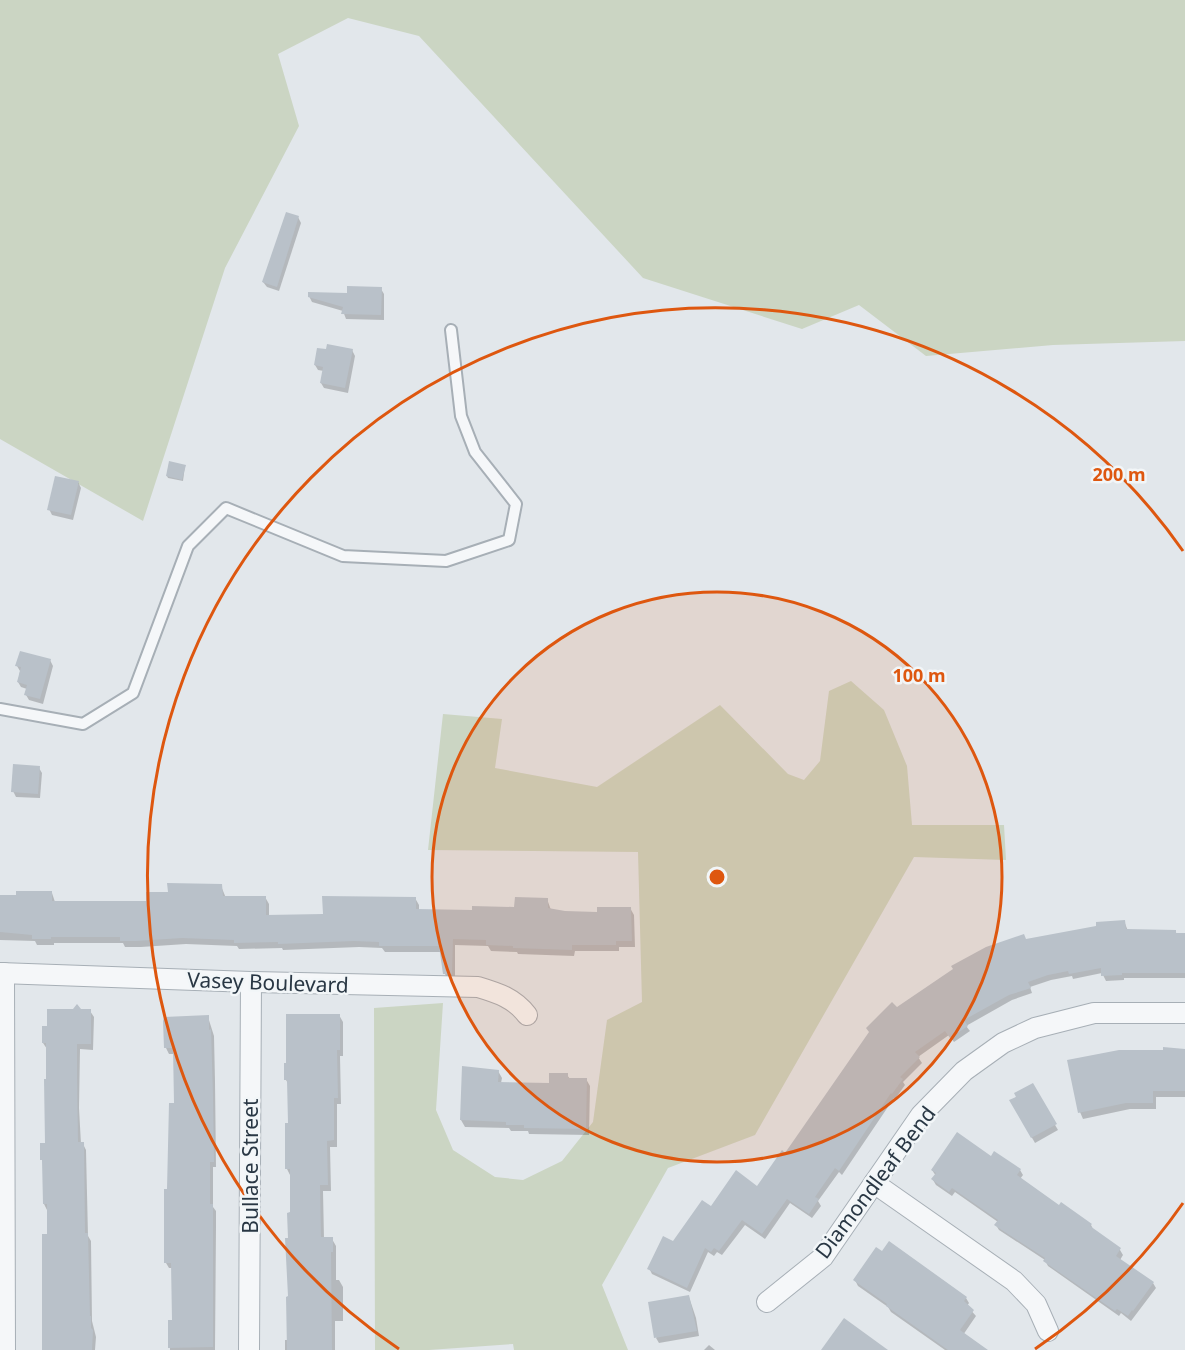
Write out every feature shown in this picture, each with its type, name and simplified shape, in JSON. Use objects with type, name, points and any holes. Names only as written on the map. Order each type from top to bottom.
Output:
[{"type":"street","name":"Vasey Boulevard","points":[[2,973],[478,987],[500,993],[519,1005],[527,1015]]},
{"type":"street","points":[[2,973],[5,1350]]},
{"type":"street","name":"Bullace Street","points":[[249,1350],[251,982]]},
{"type":"street","name":"Diamondleaf Bend","points":[[767,1302],[823,1257],[921,1115],[964,1071],[1003,1043],[1035,1028],[1094,1013],[1185,1013]]},
{"type":"street","points":[[874,1183],[1014,1281],[1036,1304],[1048,1331]]},
{"type":"lane","points":[[0,709],[82,724],[134,693],[188,546],[226,508],[343,556],[446,561],[509,540],[516,504],[475,452],[461,416],[451,330]]},
{"type":"green space","points":[[0,0],[1185,0],[1185,341],[1053,345],[926,356],[859,305],[802,329],[643,278],[419,36],[348,18],[278,54],[299,126],[225,268],[143,521],[0,439]]},
{"type":"green space","points":[[851,681],[884,710],[907,766],[912,825],[1004,825],[1006,860],[914,857],[755,1135],[668,1168],[602,1285],[628,1350],[514,1350],[513,1344],[429,1350],[375,1350],[374,1008],[443,1003],[436,1110],[453,1150],[495,1177],[523,1180],[562,1161],[593,1122],[607,1020],[642,1002],[638,852],[428,850],[443,714],[502,719],[495,768],[597,787],[720,705],[788,774],[804,780],[820,761],[829,691]]},
{"type":"building","points":[[286,212],[299,216],[277,287],[262,282]]},
{"type":"building","points":[[347,286],[382,287],[381,315],[341,314],[343,307],[308,297],[308,292],[347,293]]},
{"type":"building","points":[[327,344],[353,349],[345,388],[320,383],[323,367],[314,365],[317,348],[326,349]]},
{"type":"building","points":[[169,461],[186,465],[182,480],[166,476]]},
{"type":"building","points":[[55,476],[79,481],[71,515],[47,510]]},
{"type":"building","points":[[20,651],[51,659],[40,699],[24,695],[27,685],[17,682],[21,667],[15,666]]},
{"type":"building","points":[[13,764],[40,766],[38,794],[11,792]]},
{"type":"building","points":[[167,883],[222,884],[223,896],[266,896],[266,915],[323,914],[322,896],[416,897],[416,909],[472,910],[472,906],[514,907],[515,897],[548,898],[548,908],[565,911],[597,912],[597,907],[631,907],[632,941],[616,941],[616,945],[572,945],[572,950],[513,948],[513,946],[486,945],[486,940],[453,939],[452,974],[443,974],[439,946],[379,946],[379,942],[354,941],[234,943],[234,940],[182,938],[136,941],[120,941],[120,937],[32,939],[32,935],[0,932],[0,895],[16,895],[16,891],[52,891],[52,901],[146,901],[146,892],[168,892]]},
{"type":"building","points":[[1125,920],[1126,929],[1176,930],[1176,933],[1185,933],[1185,973],[1122,973],[1122,975],[1101,976],[1101,968],[1069,974],[1068,971],[1028,982],[1031,988],[1009,995],[964,1020],[968,1026],[950,1038],[945,1031],[915,1052],[920,1057],[900,1077],[903,1079],[891,1093],[839,1171],[835,1168],[815,1197],[819,1199],[809,1214],[787,1199],[762,1234],[742,1220],[719,1251],[714,1248],[711,1252],[705,1248],[687,1288],[647,1269],[663,1236],[673,1241],[702,1200],[711,1206],[736,1170],[757,1186],[782,1150],[785,1153],[869,1032],[866,1028],[892,1002],[897,1007],[953,969],[951,966],[986,947],[1024,934],[1026,939],[1096,926],[1096,922]]},
{"type":"building","points":[[77,1004],[81,1009],[91,1009],[91,1044],[77,1044],[77,1075],[78,1142],[84,1142],[85,1233],[88,1233],[92,1350],[42,1350],[42,1234],[47,1234],[47,1204],[43,1204],[42,1160],[40,1160],[40,1143],[45,1143],[44,1079],[46,1079],[46,1043],[42,1043],[42,1026],[47,1026],[47,1009],[73,1009]]},
{"type":"building","points":[[286,1014],[340,1014],[340,1050],[337,1050],[338,1098],[334,1098],[334,1140],[327,1141],[328,1185],[320,1185],[321,1237],[333,1237],[333,1252],[331,1252],[332,1350],[287,1350],[286,1297],[288,1296],[285,1238],[288,1238],[287,1213],[290,1212],[290,1169],[285,1169],[285,1123],[288,1123],[287,1080],[284,1080]]},
{"type":"building","points":[[209,1015],[214,1162],[210,1162],[210,1204],[213,1204],[213,1347],[168,1348],[168,1320],[172,1320],[171,1263],[164,1263],[164,1189],[167,1189],[169,1103],[174,1103],[173,1048],[164,1048],[163,1021],[164,1017]]},
{"type":"building","points":[[1163,1047],[1185,1049],[1185,1091],[1153,1091],[1153,1103],[1126,1103],[1078,1113],[1067,1060],[1119,1050],[1163,1050]]},
{"type":"building","points":[[462,1066],[499,1070],[498,1082],[549,1083],[549,1073],[568,1073],[568,1078],[587,1078],[586,1129],[524,1128],[524,1125],[506,1125],[506,1122],[460,1120]]},
{"type":"building","points":[[1033,1083],[1057,1124],[1031,1138],[1009,1100],[1016,1097],[1014,1093]]},
{"type":"building","points":[[957,1132],[991,1156],[994,1151],[1021,1169],[1017,1175],[1059,1205],[1061,1202],[1092,1224],[1090,1226],[1121,1248],[1116,1256],[1154,1282],[1128,1316],[1117,1309],[1115,1311],[1043,1261],[1045,1258],[994,1225],[998,1220],[952,1188],[949,1192],[931,1179],[936,1173],[931,1170]]},
{"type":"building","points":[[889,1241],[967,1297],[964,1301],[974,1310],[960,1330],[988,1350],[948,1350],[853,1280],[876,1247],[882,1251]]},
{"type":"building","points":[[689,1295],[697,1331],[654,1338],[648,1302]]},
{"type":"building","points":[[844,1318],[888,1350],[821,1350]]}]
